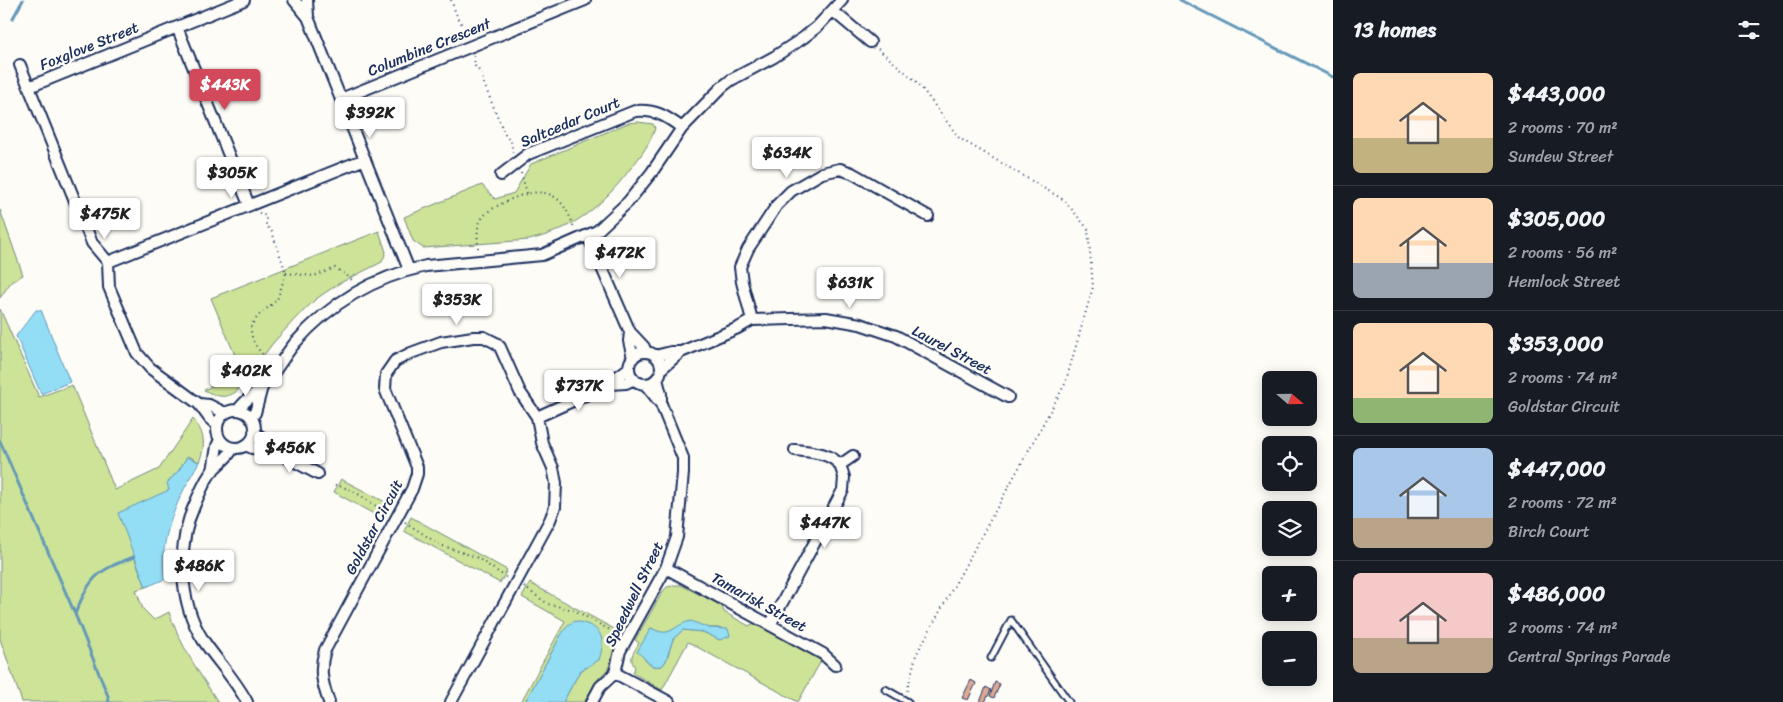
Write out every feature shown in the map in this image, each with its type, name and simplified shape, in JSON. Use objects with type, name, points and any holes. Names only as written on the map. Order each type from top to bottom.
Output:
[{"type":"street","name":"Foxglove Street","points":[[28,87],[244,0]]},
{"type":"street","points":[[294,0],[308,17]]},
{"type":"street","points":[[307,0],[308,17],[409,270]]},
{"type":"street","name":"Columbine Crescent","points":[[340,99],[586,0]]},
{"type":"street","points":[[238,410],[243,403],[263,386],[296,342],[311,326],[329,310],[365,287],[409,270],[457,262],[542,256],[588,236],[606,224],[628,202],[652,172],[693,114],[732,80],[787,50],[817,27],[842,0]]},
{"type":"street","points":[[832,11],[870,42]]},
{"type":"street","points":[[177,27],[249,205]]},
{"type":"street","name":"Foxglove Street","points":[[20,65],[92,243],[108,262]]},
{"type":"street","name":"Saltcedar Court","points":[[501,175],[528,154],[635,111],[657,112],[682,128]]},
{"type":"street","points":[[217,425],[199,404],[150,368],[137,353],[109,287],[108,262],[365,159]]},
{"type":"street","points":[[752,320],[740,275],[742,261],[777,205],[786,195],[827,170],[846,171],[928,216]]},
{"type":"street","points":[[588,236],[630,332],[659,360],[659,374],[645,384],[634,379]]},
{"type":"street","name":"Laurel Street","points":[[659,374],[681,352],[738,328],[752,320],[771,321],[805,317],[826,318],[869,326],[896,336],[1008,396]]},
{"type":"street","points":[[630,332],[629,341],[634,379]]},
{"type":"street","name":"Goldstar Circuit","points":[[329,702],[321,675],[325,650],[412,489],[417,474],[415,460],[385,389],[385,379],[392,365],[411,353],[441,342],[473,337],[490,339],[500,347],[520,392],[537,417],[542,443],[553,468],[556,493],[553,513],[451,702]]},
{"type":"street","points":[[537,417],[610,384],[641,352],[651,354]]},
{"type":"street","name":"Laurel Street","points":[[651,354],[681,352]]},
{"type":"street","name":"Speedwell Street","points":[[659,374],[661,404]]},
{"type":"street","points":[[610,384],[626,383],[634,379]]},
{"type":"street","name":"Speedwell Street","points":[[616,673],[620,651],[666,568],[677,537],[684,466],[681,451],[661,404],[645,384]]},
{"type":"street","points":[[251,418],[255,413],[263,386]]},
{"type":"street","points":[[199,404],[225,413]]},
{"type":"street","points":[[238,410],[243,411],[251,418],[254,432],[253,437],[246,445],[233,448],[220,440],[216,430],[218,420],[225,413],[238,410]]},
{"type":"street","points":[[254,432],[268,442],[275,451]]},
{"type":"street","points":[[220,440],[213,470],[194,506],[184,538],[183,573],[192,616],[202,638],[228,672],[247,702]]},
{"type":"street","points":[[246,445],[252,448],[275,451],[318,474]]},
{"type":"street","points":[[213,470],[228,456],[233,448]]},
{"type":"street","points":[[770,625],[843,490],[844,477],[840,465],[836,461],[825,455],[795,450]]},
{"type":"street","points":[[840,465],[853,456]]},
{"type":"street","name":"Tamarisk Street","points":[[666,568],[823,654],[835,665]]},
{"type":"street","points":[[592,702],[600,687],[616,673],[669,702]]},
{"type":"lane","points":[[991,658],[1011,620],[1068,702]]},
{"type":"lane","points":[[885,689],[906,701]]},
{"type":"path","points":[[450,0],[458,19],[464,26],[467,38]]},
{"type":"path","points":[[870,42],[918,83],[959,138],[1064,200],[1088,229],[1093,287],[1065,384],[916,655],[906,701]]},
{"type":"path","points":[[473,55],[475,66],[481,73],[506,137],[511,141],[513,154]]},
{"type":"path","points":[[521,172],[527,193]]},
{"type":"path","points":[[478,248],[478,226],[482,218],[498,205],[527,193],[546,193],[557,198],[566,208],[574,228]]},
{"type":"path","points":[[259,212],[266,216],[266,225],[272,232],[286,273],[277,300],[255,319],[251,326],[253,340],[257,348],[267,358]]},
{"type":"path","points":[[286,273],[314,276],[335,268],[352,280]]},
{"type":"path","points":[[335,485],[346,487],[359,493],[390,514]]},
{"type":"path","points":[[403,521],[440,545],[476,557],[510,580]]},
{"type":"path","points":[[522,586],[537,594],[548,604],[574,610],[618,634]]},
{"type":"green space","points":[[628,123],[653,124],[655,128],[645,149],[610,193],[587,214],[574,222],[529,240],[423,248],[413,241],[404,217],[482,185],[495,199],[514,193],[531,164]]},
{"type":"green space","points":[[0,210],[23,275],[11,282],[0,298]]},
{"type":"green space","points":[[379,231],[386,252],[382,262],[338,284],[316,299],[273,343],[233,394],[220,396],[204,390],[218,383],[237,360],[211,298]]},
{"type":"green space","points":[[0,309],[39,397],[72,385],[115,490],[159,469],[193,419],[200,429],[203,439],[203,450],[199,462],[187,457],[168,482],[169,490],[134,557],[146,587],[136,590],[143,609],[154,620],[169,612],[184,647],[218,702],[22,702],[0,639]]},
{"type":"green space","points":[[341,479],[389,504],[381,518],[334,492]]},
{"type":"green space","points":[[411,517],[507,570],[500,583],[404,531]]},
{"type":"green space","points":[[530,583],[616,630],[613,635],[619,639],[608,669],[596,681],[585,702],[563,702],[580,671],[588,667],[561,635],[525,702],[521,702],[565,621],[522,597]]},
{"type":"green space","points":[[681,585],[722,606],[724,612],[749,626],[754,623],[817,657],[821,661],[798,702],[688,642],[662,690],[633,673],[635,667],[632,658],[639,643],[635,640],[667,587]],"holes":[[[703,626],[719,628],[720,640],[703,632],[683,630],[673,639],[666,661],[662,666],[650,665],[642,655],[651,628],[661,633],[667,633],[674,629]]]},
{"type":"water","points":[[36,310],[41,310],[70,382],[41,394],[16,336]]},
{"type":"water","points":[[187,457],[199,462],[177,503],[167,533],[163,564],[165,579],[146,587],[118,513],[169,490],[167,483],[179,470]]},
{"type":"water","points":[[575,621],[596,629],[599,633],[602,638],[602,644],[599,660],[580,671],[563,702],[525,702],[561,635],[568,625]]},
{"type":"water","points":[[691,621],[709,628],[728,629],[730,636],[720,640],[703,632],[683,630],[673,639],[666,661],[662,666],[653,666],[637,652],[651,628],[668,632]]},
{"type":"building","points":[[971,680],[976,683],[968,700],[962,698]]},
{"type":"building","points":[[995,682],[1000,684],[994,698],[990,696]]},
{"type":"building","points":[[986,687],[991,690],[985,702],[980,702]]},
{"type":"waterway","points":[[13,18],[23,0]]},
{"type":"waterway","points":[[1180,0],[1333,77]]},
{"type":"waterway","points":[[0,441],[75,614],[109,702]]},
{"type":"waterway","points":[[75,614],[96,576],[111,566],[134,557]]}]
